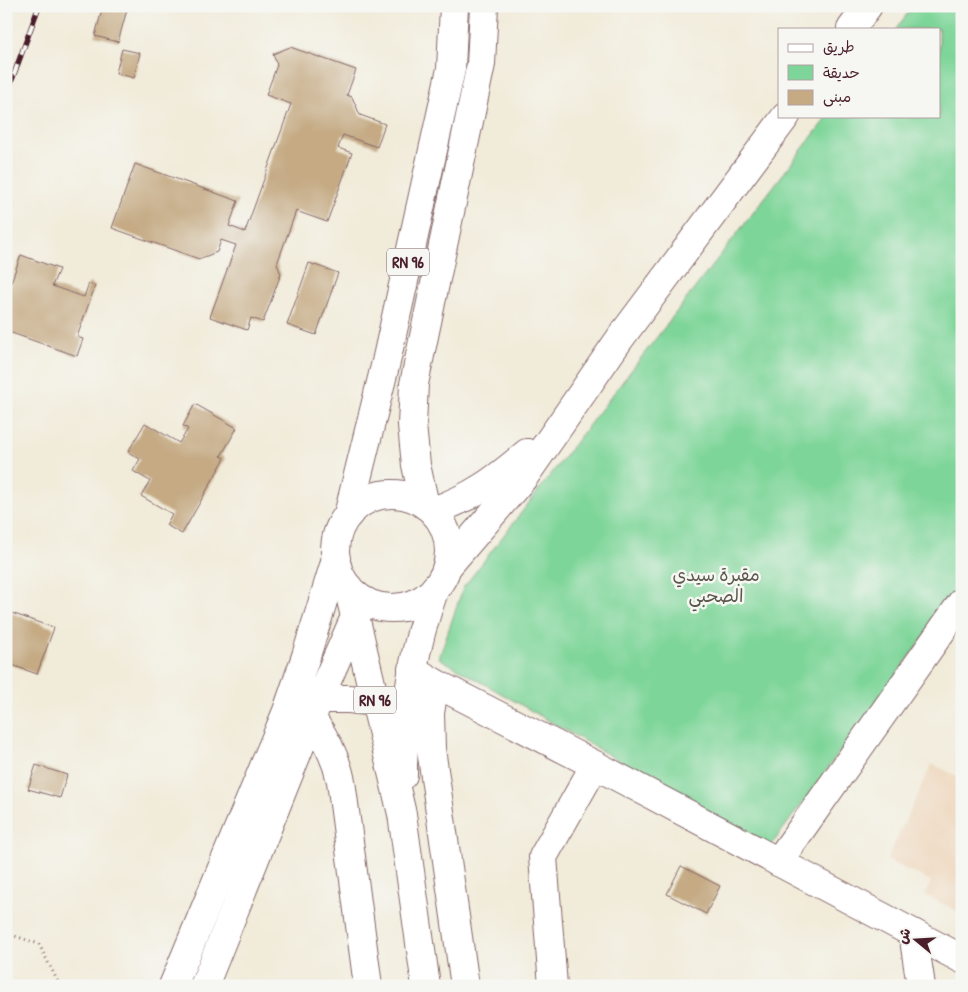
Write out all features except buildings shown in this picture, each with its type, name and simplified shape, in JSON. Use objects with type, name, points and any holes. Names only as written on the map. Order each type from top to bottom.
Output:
[{"type":"main road","name":"RN 96","points":[[348,515],[386,362],[451,69],[454,6]]},
{"type":"main road","name":"RN 96","points":[[429,508],[416,465],[412,425],[414,384],[481,64],[484,6]]},
{"type":"main road","points":[[852,28],[868,6]]},
{"type":"main road","points":[[441,577],[449,552],[447,537],[442,523],[429,508],[410,497],[393,494],[376,496],[361,504],[348,515],[340,528],[336,544],[336,559],[340,575],[355,601],[385,608],[404,607],[421,600],[441,577],[524,477],[621,337],[785,118]]},
{"type":"main road","points":[[429,508],[458,502],[493,482],[557,429]]},
{"type":"main road","points":[[173,986],[287,711],[336,559]]},
{"type":"main road","name":"RN 96","points":[[402,814],[405,713],[412,669],[426,613],[441,577]]},
{"type":"main road","name":"RN 96","points":[[355,601],[402,814],[426,986]]},
{"type":"main road","points":[[204,986],[315,708],[355,601]]},
{"type":"main road","points":[[778,862],[962,602]]},
{"type":"main road","points":[[412,669],[962,959]]},
{"type":"main road","points":[[436,683],[430,713],[431,749],[465,986]]},
{"type":"main road","points":[[315,708],[349,699],[376,702]]},
{"type":"main road","points":[[315,708],[336,761],[341,781],[368,986]]},
{"type":"main road","points":[[553,986],[543,857],[595,765]]},
{"type":"main road","points":[[913,932],[921,986]]},
{"type":"path","points":[[6,933],[38,944],[60,986]]},
{"type":"shaded area","points":[[932,764],[962,778],[962,913],[925,895],[931,881],[887,860]]},
{"type":"green space","name":"مقبرة سيدي الصحبي","points":[[913,6],[962,6],[962,585],[770,847],[439,658],[463,588],[826,118],[940,118],[940,28],[897,28]]},
{"type":"railway","points":[[6,96],[39,6]]}]
